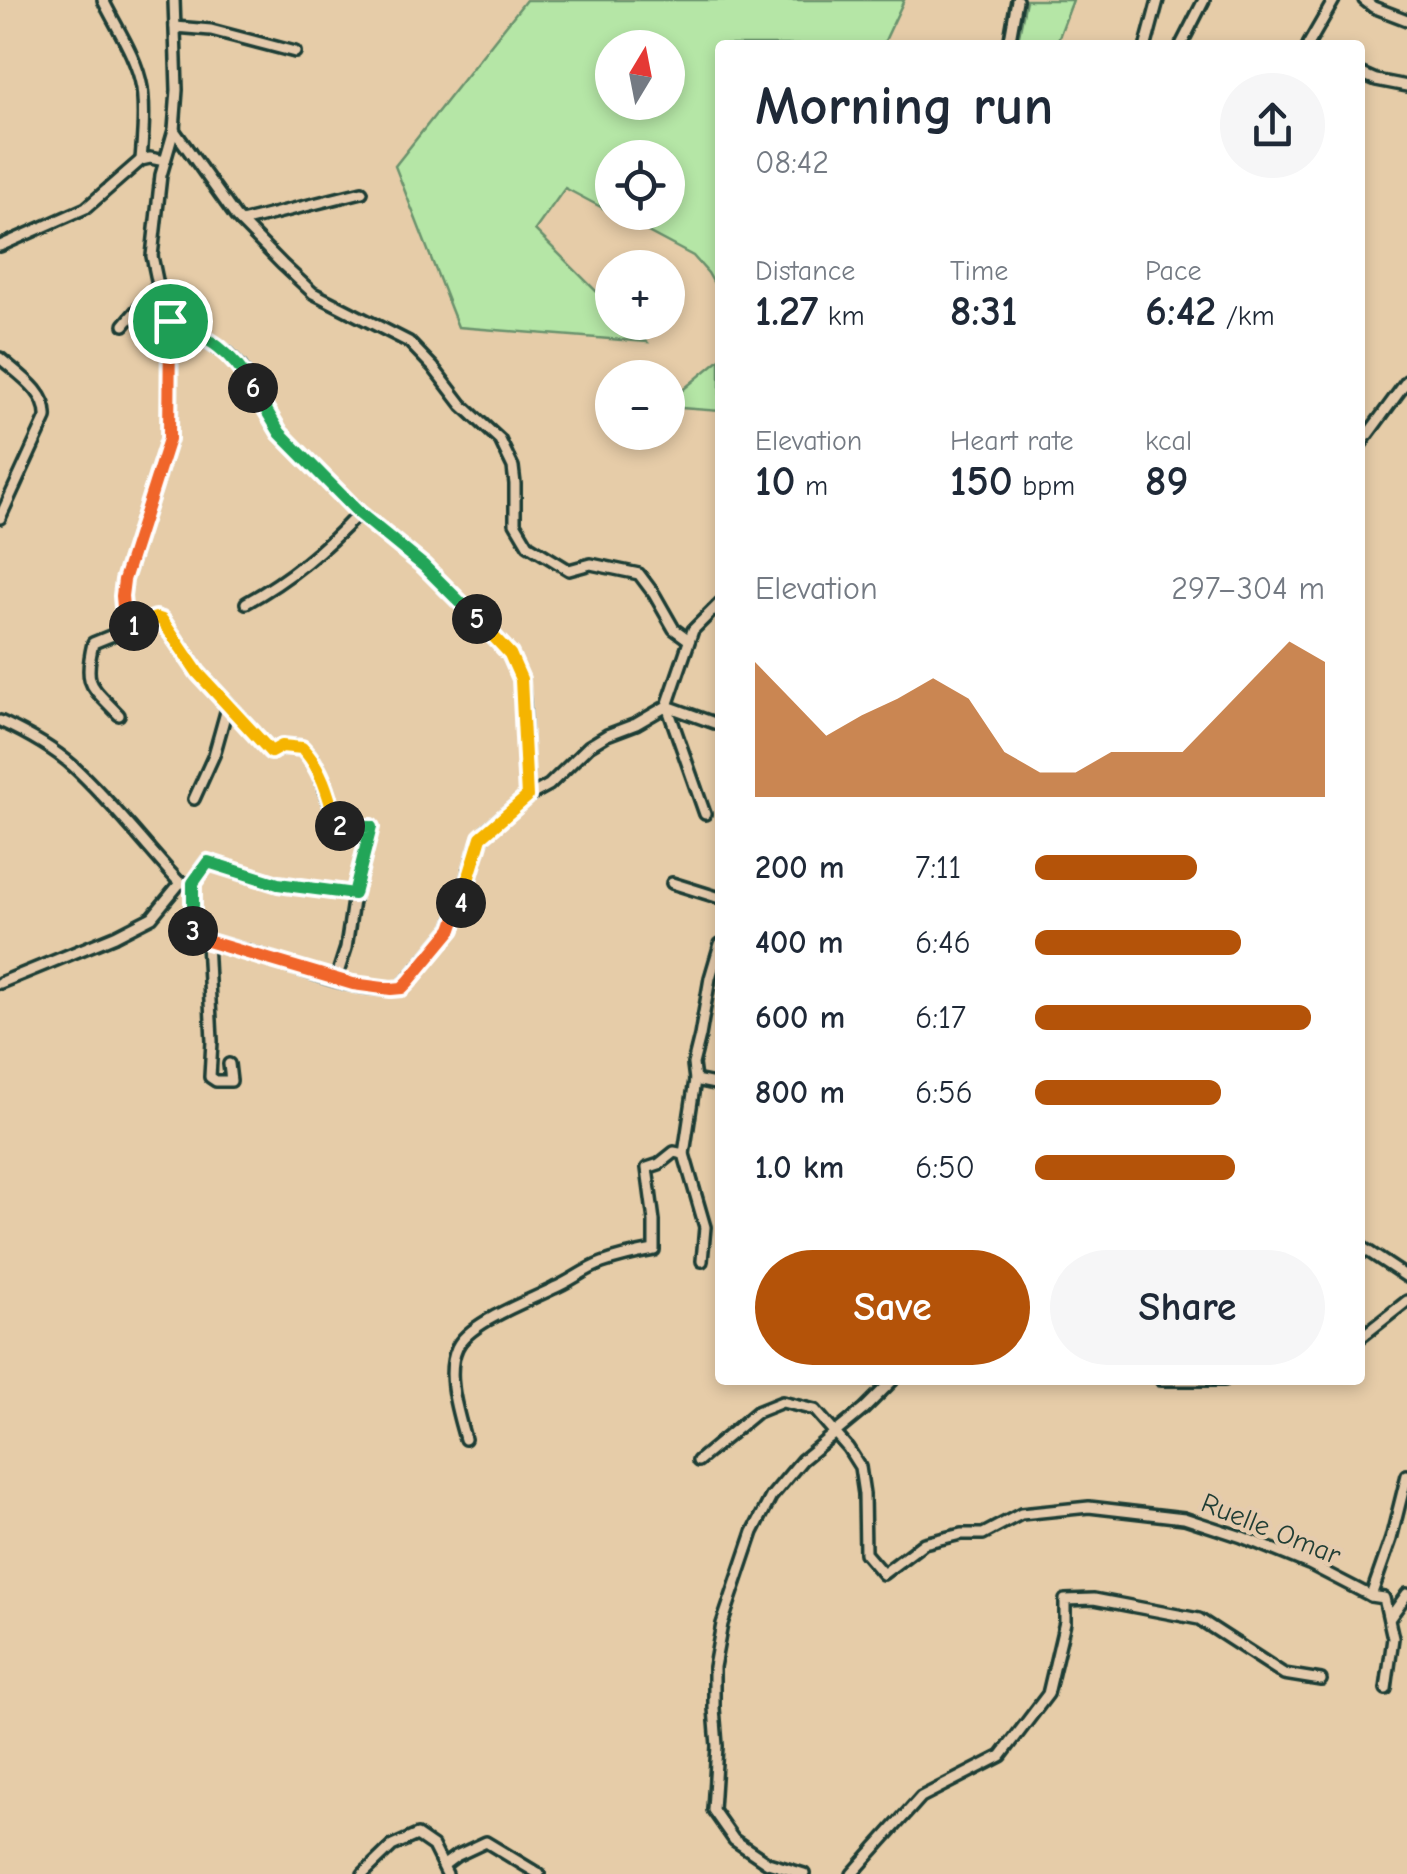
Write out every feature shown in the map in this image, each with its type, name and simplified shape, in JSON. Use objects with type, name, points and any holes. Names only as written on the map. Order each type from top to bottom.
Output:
[{"type":"street","points":[[102,0],[142,86],[141,160]]},
{"type":"street","points":[[125,629],[124,580],[169,439],[170,321],[152,256],[165,161],[174,130],[174,0]]},
{"type":"street","points":[[1010,40],[1018,0]]},
{"type":"street","points":[[1147,40],[1158,0]]},
{"type":"street","points":[[1184,40],[1204,0]]},
{"type":"street","points":[[1311,40],[1334,0]]},
{"type":"street","points":[[1364,0],[1407,20]]},
{"type":"street","points":[[175,27],[211,30],[295,52]]},
{"type":"street","points":[[1365,75],[1407,86]]},
{"type":"street","points":[[174,130],[241,222],[313,292],[409,342],[462,405],[500,440],[516,484],[515,524],[528,545],[570,570],[591,564],[639,574],[674,629],[690,640]]},
{"type":"street","points":[[0,246],[86,208],[141,160],[165,161]]},
{"type":"street","points":[[241,222],[362,192]]},
{"type":"street","points":[[124,325],[158,285]]},
{"type":"street","points":[[170,321],[228,353],[280,433],[359,513],[424,566],[510,654],[521,679],[527,797]]},
{"type":"street","points":[[0,358],[38,392],[47,408],[46,418],[0,518]]},
{"type":"street","points":[[1365,438],[1407,381]]},
{"type":"street","points":[[246,602],[279,584],[317,555],[359,513]]},
{"type":"street","points":[[705,814],[667,706],[693,630],[715,608]]},
{"type":"street","points":[[120,715],[90,684],[92,643],[156,618],[162,620],[198,673],[271,752],[290,745],[309,755],[325,786],[338,826],[371,827],[336,980]]},
{"type":"street","points":[[194,799],[214,754],[228,705]]},
{"type":"street","points":[[354,894],[278,884],[208,862],[193,883],[194,933],[207,941],[336,980],[402,988],[452,929],[481,837],[527,797],[550,785],[607,734],[636,724],[667,706],[715,723]]},
{"type":"street","points":[[0,721],[41,742],[72,765],[180,882],[193,883]]},
{"type":"street","points":[[0,983],[152,917],[180,882]]},
{"type":"street","points":[[672,883],[715,896]]},
{"type":"street","points":[[207,941],[210,1077],[230,1081],[228,1064]]},
{"type":"street","points":[[702,1260],[705,1227],[684,1154],[695,1080],[693,1064],[715,961]]},
{"type":"street","points":[[695,1080],[715,1084]]},
{"type":"street","points":[[465,1439],[454,1385],[458,1346],[470,1333],[516,1304],[600,1264],[654,1250],[647,1168],[674,1152],[684,1154]]},
{"type":"street","points":[[1365,1249],[1407,1277]]},
{"type":"street","points":[[1365,1334],[1407,1300]]},
{"type":"street","points":[[804,1874],[768,1862],[734,1840],[713,1810],[717,1746],[714,1667],[722,1624],[754,1532],[771,1497],[802,1460],[887,1385]]},
{"type":"street","points":[[698,1461],[757,1412],[782,1402],[815,1410],[836,1432]]},
{"type":"street","name":"Ruelle Omar","points":[[836,1432],[860,1467],[865,1553],[883,1574],[924,1544],[962,1534],[983,1534],[1021,1514],[1089,1507],[1184,1518],[1242,1537],[1309,1564],[1370,1596],[1384,1598],[1389,1619]]},
{"type":"street","points":[[1370,1596],[1391,1539],[1407,1475]]},
{"type":"street","points":[[1386,1689],[1392,1638],[1389,1619],[1407,1594]]},
{"type":"street","points":[[852,1874],[921,1797],[1001,1756],[1048,1694],[1065,1622],[1065,1600],[1094,1599],[1199,1619],[1284,1674],[1322,1680]]},
{"type":"street","points":[[363,1874],[392,1846],[417,1836],[433,1846],[446,1870],[456,1856],[486,1842],[538,1874]]},
{"type":"green space","points":[[526,0],[904,0],[885,40],[715,40],[715,285],[693,256],[644,230],[685,230],[685,140],[595,140],[595,204],[565,188],[535,230],[595,290],[595,338],[458,327],[395,166]]},
{"type":"green space","points":[[1026,0],[1073,0],[1058,40],[1018,40]]},
{"type":"green space","points":[[715,363],[715,411],[685,408],[685,388]]},
{"type":"route","points":[[170,321],[228,353],[280,433],[359,513],[424,566],[474,616],[510,654],[521,679],[527,797],[481,837],[452,929],[402,988],[353,984],[314,974],[207,941],[194,933],[193,883],[208,862],[278,884],[354,894],[371,827],[338,826],[325,786],[309,755],[290,745],[271,752],[212,690],[162,620],[156,618],[125,629],[124,580],[169,439],[170,321]]}]
